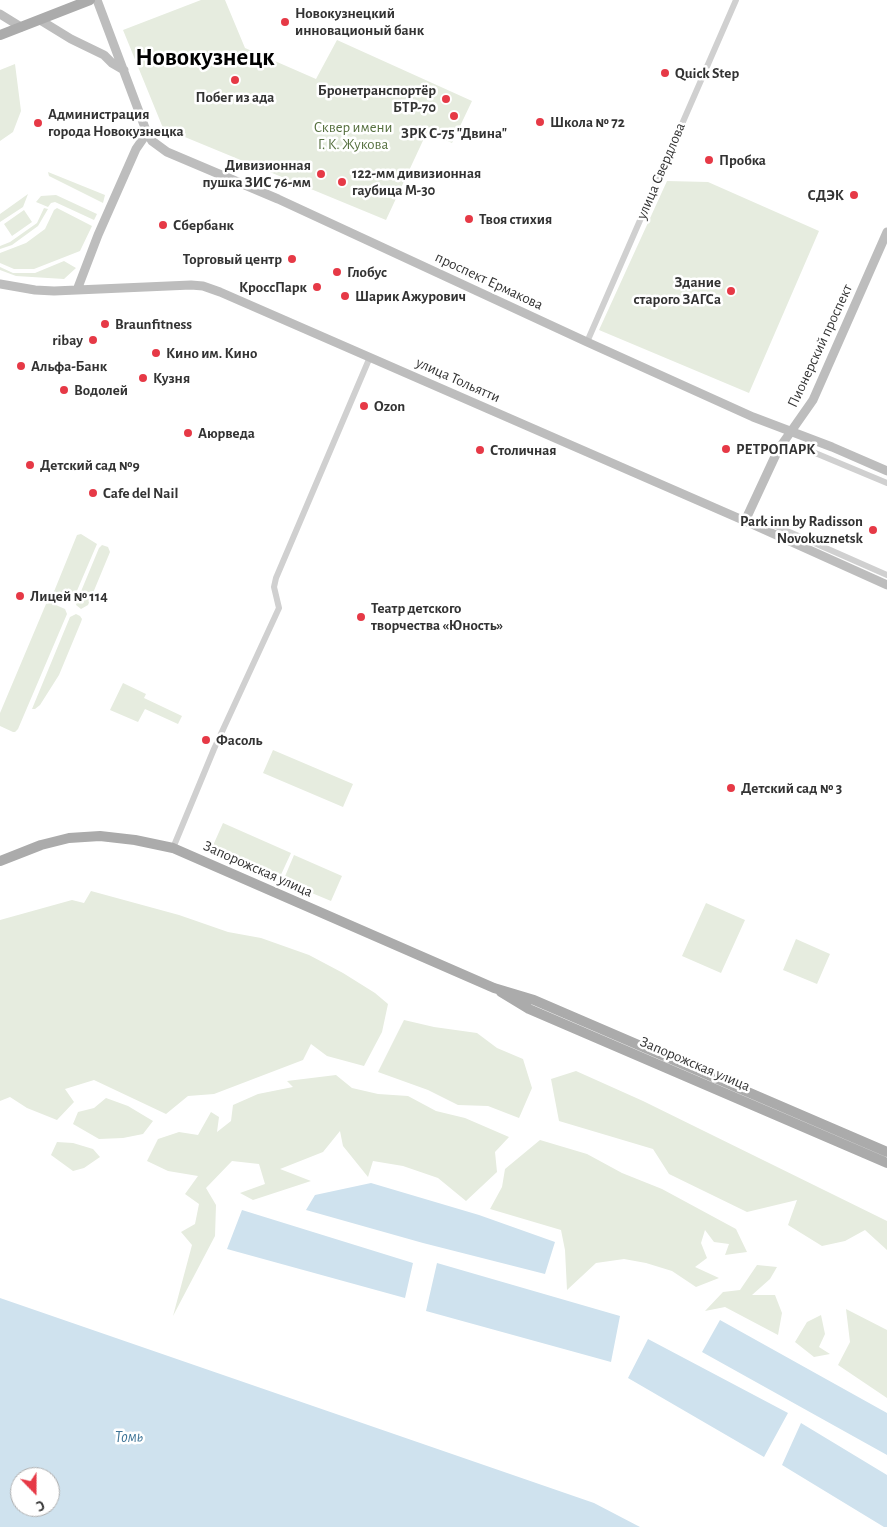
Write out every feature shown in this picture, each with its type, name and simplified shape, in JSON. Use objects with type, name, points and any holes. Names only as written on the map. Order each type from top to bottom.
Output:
[{"type":"main road","points":[[0,35],[90,0]]},
{"type":"main road","name":"проспект Ермакова","points":[[97,0],[146,133],[152,141],[167,152],[287,203],[753,417],[793,431],[887,471]]},
{"type":"main road","points":[[0,14],[20,27]]},
{"type":"main road","points":[[40,20],[71,39],[104,55],[112,64],[124,70]]},
{"type":"main road","points":[[77,290],[98,235],[136,149],[146,133]]},
{"type":"main road","name":"Пионерский проспект","points":[[745,521],[770,464],[813,400],[887,232]]},
{"type":"main road","name":"улица Тольятти","points":[[0,284],[35,290],[77,290],[177,284],[203,286],[745,521],[887,586]]},
{"type":"main road","name":"Запорожская улица","points":[[0,860],[41,845],[69,838],[100,836],[135,840],[173,848],[494,988],[534,1000],[887,1152]]},
{"type":"main road","name":"Запорожская улица","points":[[494,988],[529,1009],[887,1163]]},
{"type":"street","name":"улица Свердлова","points":[[587,342],[736,0]]},
{"type":"street","points":[[173,848],[214,749],[279,608],[274,588],[276,578],[370,357]]},
{"type":"street","points":[[808,450],[887,484]]},
{"type":"street","points":[[769,523],[887,575]]},
{"type":"green space","name":"Сквер имени Г. К. Жукова","points":[[201,0],[225,0],[245,48],[316,79],[337,40],[472,101],[452,143],[427,132],[386,220],[163,128],[123,30]]},
{"type":"green space","points":[[15,64],[21,111],[13,132],[0,141],[0,70]]},
{"type":"green space","points":[[48,172],[105,195],[103,203],[49,176]]},
{"type":"green space","points":[[667,181],[708,182],[819,231],[749,393],[599,330]]},
{"type":"green space","points":[[28,194],[23,207],[0,222],[0,214]]},
{"type":"green space","points":[[56,195],[97,214],[94,220],[55,202],[51,203],[48,207],[36,202],[41,196]]},
{"type":"green space","points":[[44,208],[48,209],[38,226],[12,245],[0,249],[0,246],[10,242],[37,223]]},
{"type":"green space","points":[[57,208],[92,226],[80,251],[34,269],[14,269],[0,263],[0,253],[26,243],[45,229],[54,210]]},
{"type":"green space","points":[[24,210],[32,222],[12,236],[4,224]]},
{"type":"green space","points":[[64,261],[76,268],[64,279],[16,276],[0,270],[0,267],[13,273],[35,273]]},
{"type":"green space","points":[[81,534],[97,544],[73,600],[68,603],[53,594],[77,535]]},
{"type":"green space","points":[[102,545],[108,547],[110,552],[88,605],[81,609],[76,605],[77,601],[99,548]]},
{"type":"green space","points":[[49,602],[65,609],[67,614],[18,729],[13,732],[0,726],[0,713],[46,604]]},
{"type":"green space","points":[[76,614],[82,619],[59,675],[40,705],[32,709],[70,617]]},
{"type":"green space","points":[[123,683],[146,694],[144,698],[182,716],[178,724],[145,709],[138,722],[110,710]]},
{"type":"green space","points":[[273,750],[353,784],[343,807],[263,773]]},
{"type":"green space","points":[[223,823],[291,853],[279,879],[211,850]]},
{"type":"green space","points":[[294,855],[342,876],[331,901],[283,881]]},
{"type":"green space","points":[[91,891],[179,915],[228,932],[261,938],[309,955],[375,993],[388,1004],[382,1032],[364,1066],[327,1056],[311,1044],[303,1060],[214,1094],[188,1096],[166,1114],[94,1080],[65,1089],[74,1102],[57,1120],[27,1108],[10,1097],[0,1101],[0,920],[72,900],[84,903]]},
{"type":"green space","points":[[706,903],[745,920],[721,973],[682,956]]},
{"type":"green space","points":[[796,939],[830,954],[817,984],[783,970]]},
{"type":"green space","points":[[404,1020],[434,1027],[477,1033],[497,1048],[523,1059],[532,1088],[519,1118],[488,1106],[458,1105],[428,1090],[378,1072]]},
{"type":"green space","points":[[576,1071],[643,1101],[887,1221],[887,1250],[865,1230],[845,1241],[822,1246],[788,1225],[797,1200],[747,1212],[669,1174],[653,1149],[559,1121],[551,1079]]},
{"type":"green space","points":[[336,1075],[352,1088],[378,1094],[408,1096],[436,1111],[465,1118],[509,1137],[495,1152],[497,1172],[466,1201],[438,1178],[403,1166],[373,1161],[368,1177],[343,1146],[340,1131],[323,1152],[280,1169],[311,1181],[253,1200],[240,1193],[265,1184],[259,1164],[232,1161],[206,1188],[216,1205],[215,1236],[173,1316],[192,1245],[181,1232],[195,1224],[199,1204],[185,1194],[198,1176],[168,1171],[147,1161],[158,1139],[179,1132],[198,1135],[211,1112],[219,1117],[217,1132],[231,1121],[233,1105],[258,1094],[293,1087],[287,1081]]},
{"type":"green space","points":[[106,1098],[128,1106],[153,1121],[143,1134],[123,1138],[99,1139],[73,1124],[78,1112],[94,1108]]},
{"type":"green space","points":[[540,1140],[587,1154],[622,1173],[662,1189],[736,1229],[747,1252],[725,1255],[729,1244],[714,1242],[705,1230],[701,1243],[707,1258],[695,1267],[719,1278],[696,1287],[672,1271],[624,1259],[596,1263],[567,1290],[565,1250],[561,1230],[490,1209],[502,1187],[505,1169]]},
{"type":"green space","points":[[57,1142],[73,1143],[93,1149],[100,1157],[84,1168],[73,1171],[51,1155]]},
{"type":"green space","points":[[757,1265],[777,1267],[770,1279],[752,1295],[775,1295],[782,1313],[778,1335],[725,1307],[705,1311],[723,1292],[740,1290]]},
{"type":"green space","points":[[846,1309],[887,1330],[887,1398],[838,1365],[850,1342]]},
{"type":"green space","points":[[821,1315],[825,1334],[819,1347],[830,1354],[814,1357],[795,1342],[807,1322]]},
{"type":"water","points":[[371,1183],[479,1215],[555,1242],[545,1274],[423,1243],[306,1210],[315,1195]]},
{"type":"water","points":[[242,1210],[413,1263],[405,1298],[227,1249]]},
{"type":"water","points":[[437,1263],[620,1316],[611,1362],[426,1311]]},
{"type":"water","name":"Томь","points":[[0,1298],[594,1503],[640,1527],[0,1527]]},
{"type":"water","points":[[720,1320],[887,1413],[887,1455],[702,1352]]},
{"type":"water","points":[[648,1339],[788,1413],[764,1457],[628,1378]]},
{"type":"water","points":[[801,1423],[887,1475],[887,1527],[884,1527],[782,1465]]},
{"type":"place","name":"Новокузнецкий инновационый банк","points":[[285,22]]},
{"type":"place","name":"Quick Step","points":[[665,73]]},
{"type":"place","name":"Побег из ада","points":[[235,80]]},
{"type":"place","name":"Бронетранспортёр БТР-70","points":[[446,99]]},
{"type":"place","name":"ЗРК С-75 \"Двина\"","points":[[454,116]]},
{"type":"place","name":"Школа № 72","points":[[540,122]]},
{"type":"place","name":"Администрация города Новокузнецка","points":[[38,123]]},
{"type":"place","name":"Пробка","points":[[709,160]]},
{"type":"place","name":"Дивизионная пушка ЗИС 76-мм","points":[[321,174]]},
{"type":"place","name":"122-мм дивизионная гаубица М-30","points":[[342,182]]},
{"type":"place","name":"СДЭК","points":[[854,195]]},
{"type":"place","name":"Твоя стихия","points":[[469,219]]},
{"type":"place","name":"Сбербанк","points":[[163,225]]},
{"type":"place","name":"Торговый центр","points":[[292,259]]},
{"type":"place","name":"Глобус","points":[[337,272]]},
{"type":"place","name":"КроссПарк","points":[[317,287]]},
{"type":"place","name":"Здание старого ЗАГСа","points":[[731,291]]},
{"type":"place","name":"Шарик Ажурович","points":[[345,296]]},
{"type":"place","name":"Braunfitness","points":[[105,324]]},
{"type":"place","name":"ribay","points":[[93,340]]},
{"type":"place","name":"Кино им. Кино","points":[[156,353]]},
{"type":"place","name":"Альфа-Банк","points":[[21,366]]},
{"type":"place","name":"Кузня","points":[[143,378]]},
{"type":"place","name":"Водолей","points":[[64,390]]},
{"type":"place","name":"Ozon","points":[[364,406]]},
{"type":"place","name":"Аюрведа","points":[[188,433]]},
{"type":"place","name":"РЕТРОПАРК","points":[[726,449]]},
{"type":"place","name":"Столичная","points":[[480,450]]},
{"type":"place","name":"Детский сад №9","points":[[30,465]]},
{"type":"place","name":"Cafe del Nail","points":[[93,493]]},
{"type":"place","name":"Park inn by Radisson Novokuznetsk","points":[[873,530]]},
{"type":"place","name":"Лицей № 114","points":[[20,596]]},
{"type":"place","name":"Театр детского творчества «Юность»","points":[[361,617]]},
{"type":"place","name":"Фасоль","points":[[206,740]]},
{"type":"place","name":"Детский сад № 3","points":[[731,788]]},
{"type":"district","name":"Новокузнецк","points":[[205,57]]}]
